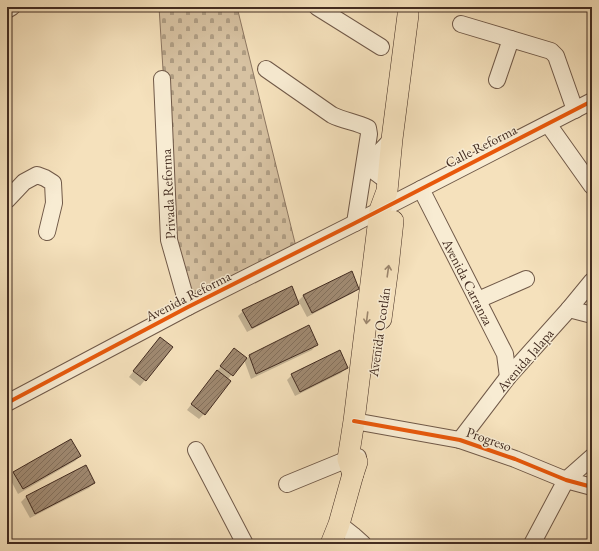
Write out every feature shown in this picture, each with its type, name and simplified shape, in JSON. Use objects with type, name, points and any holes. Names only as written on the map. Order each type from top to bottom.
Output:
[{"type":"main road","name":"Avenida Ocotlán","points":[[331,544],[339,524],[353,463],[388,267],[387,196],[392,139],[408,7]]},
{"type":"street","points":[[7,10],[12,7]]},
{"type":"street","points":[[317,7],[381,47]]},
{"type":"street","points":[[461,24],[550,51],[556,56],[575,110]]},
{"type":"street","points":[[497,80],[511,38]]},
{"type":"street","points":[[266,69],[332,115],[368,128],[369,134],[355,223]]},
{"type":"street","name":"Privada Reforma","points":[[162,79],[169,240],[188,307]]},
{"type":"street","name":"Calle Reforma","points":[[387,196],[421,189],[592,101]]},
{"type":"street","points":[[548,124],[592,186]]},
{"type":"street","points":[[7,200],[24,182],[37,175],[45,178],[52,184],[54,202],[46,232]]},
{"type":"street","name":"Avenida Carranza","points":[[421,189],[505,354],[508,377]]},
{"type":"street","name":"Avenida Reforma","points":[[7,403],[188,307],[355,223],[387,196]]},
{"type":"street","points":[[478,300],[526,279]]},
{"type":"street","name":"Avenida Jalapa","points":[[460,440],[508,377],[592,281]]},
{"type":"street","points":[[569,309],[592,315]]},
{"type":"street","name":"Progreso","points":[[360,423],[460,440],[515,459],[566,480],[592,487]]},
{"type":"street","points":[[196,450],[245,544]]},
{"type":"street","points":[[532,544],[566,480],[592,457]]},
{"type":"street","points":[[287,484],[353,463]]},
{"type":"street","points":[[339,524],[363,544]]},
{"type":"green space","points":[[159,7],[237,7],[296,247],[190,301],[174,242]]},
{"type":"building","points":[[352,271],[359,289],[312,313],[303,295]]},
{"type":"building","points":[[292,286],[299,304],[252,328],[242,310]]},
{"type":"building","points":[[309,325],[318,345],[256,374],[249,355]]},
{"type":"building","points":[[160,337],[173,347],[146,381],[133,371]]},
{"type":"building","points":[[234,348],[247,358],[233,376],[220,366]]},
{"type":"building","points":[[340,350],[348,368],[300,392],[291,374]]},
{"type":"building","points":[[217,370],[231,381],[205,415],[191,404]]},
{"type":"building","points":[[71,439],[81,456],[23,489],[13,472]]},
{"type":"building","points":[[86,465],[95,483],[35,514],[26,496]]},
{"type":"cycle path","points":[[7,403],[188,307],[592,101]]},
{"type":"cycle path","points":[[354,421],[460,440],[515,459],[566,480],[592,487]]}]
